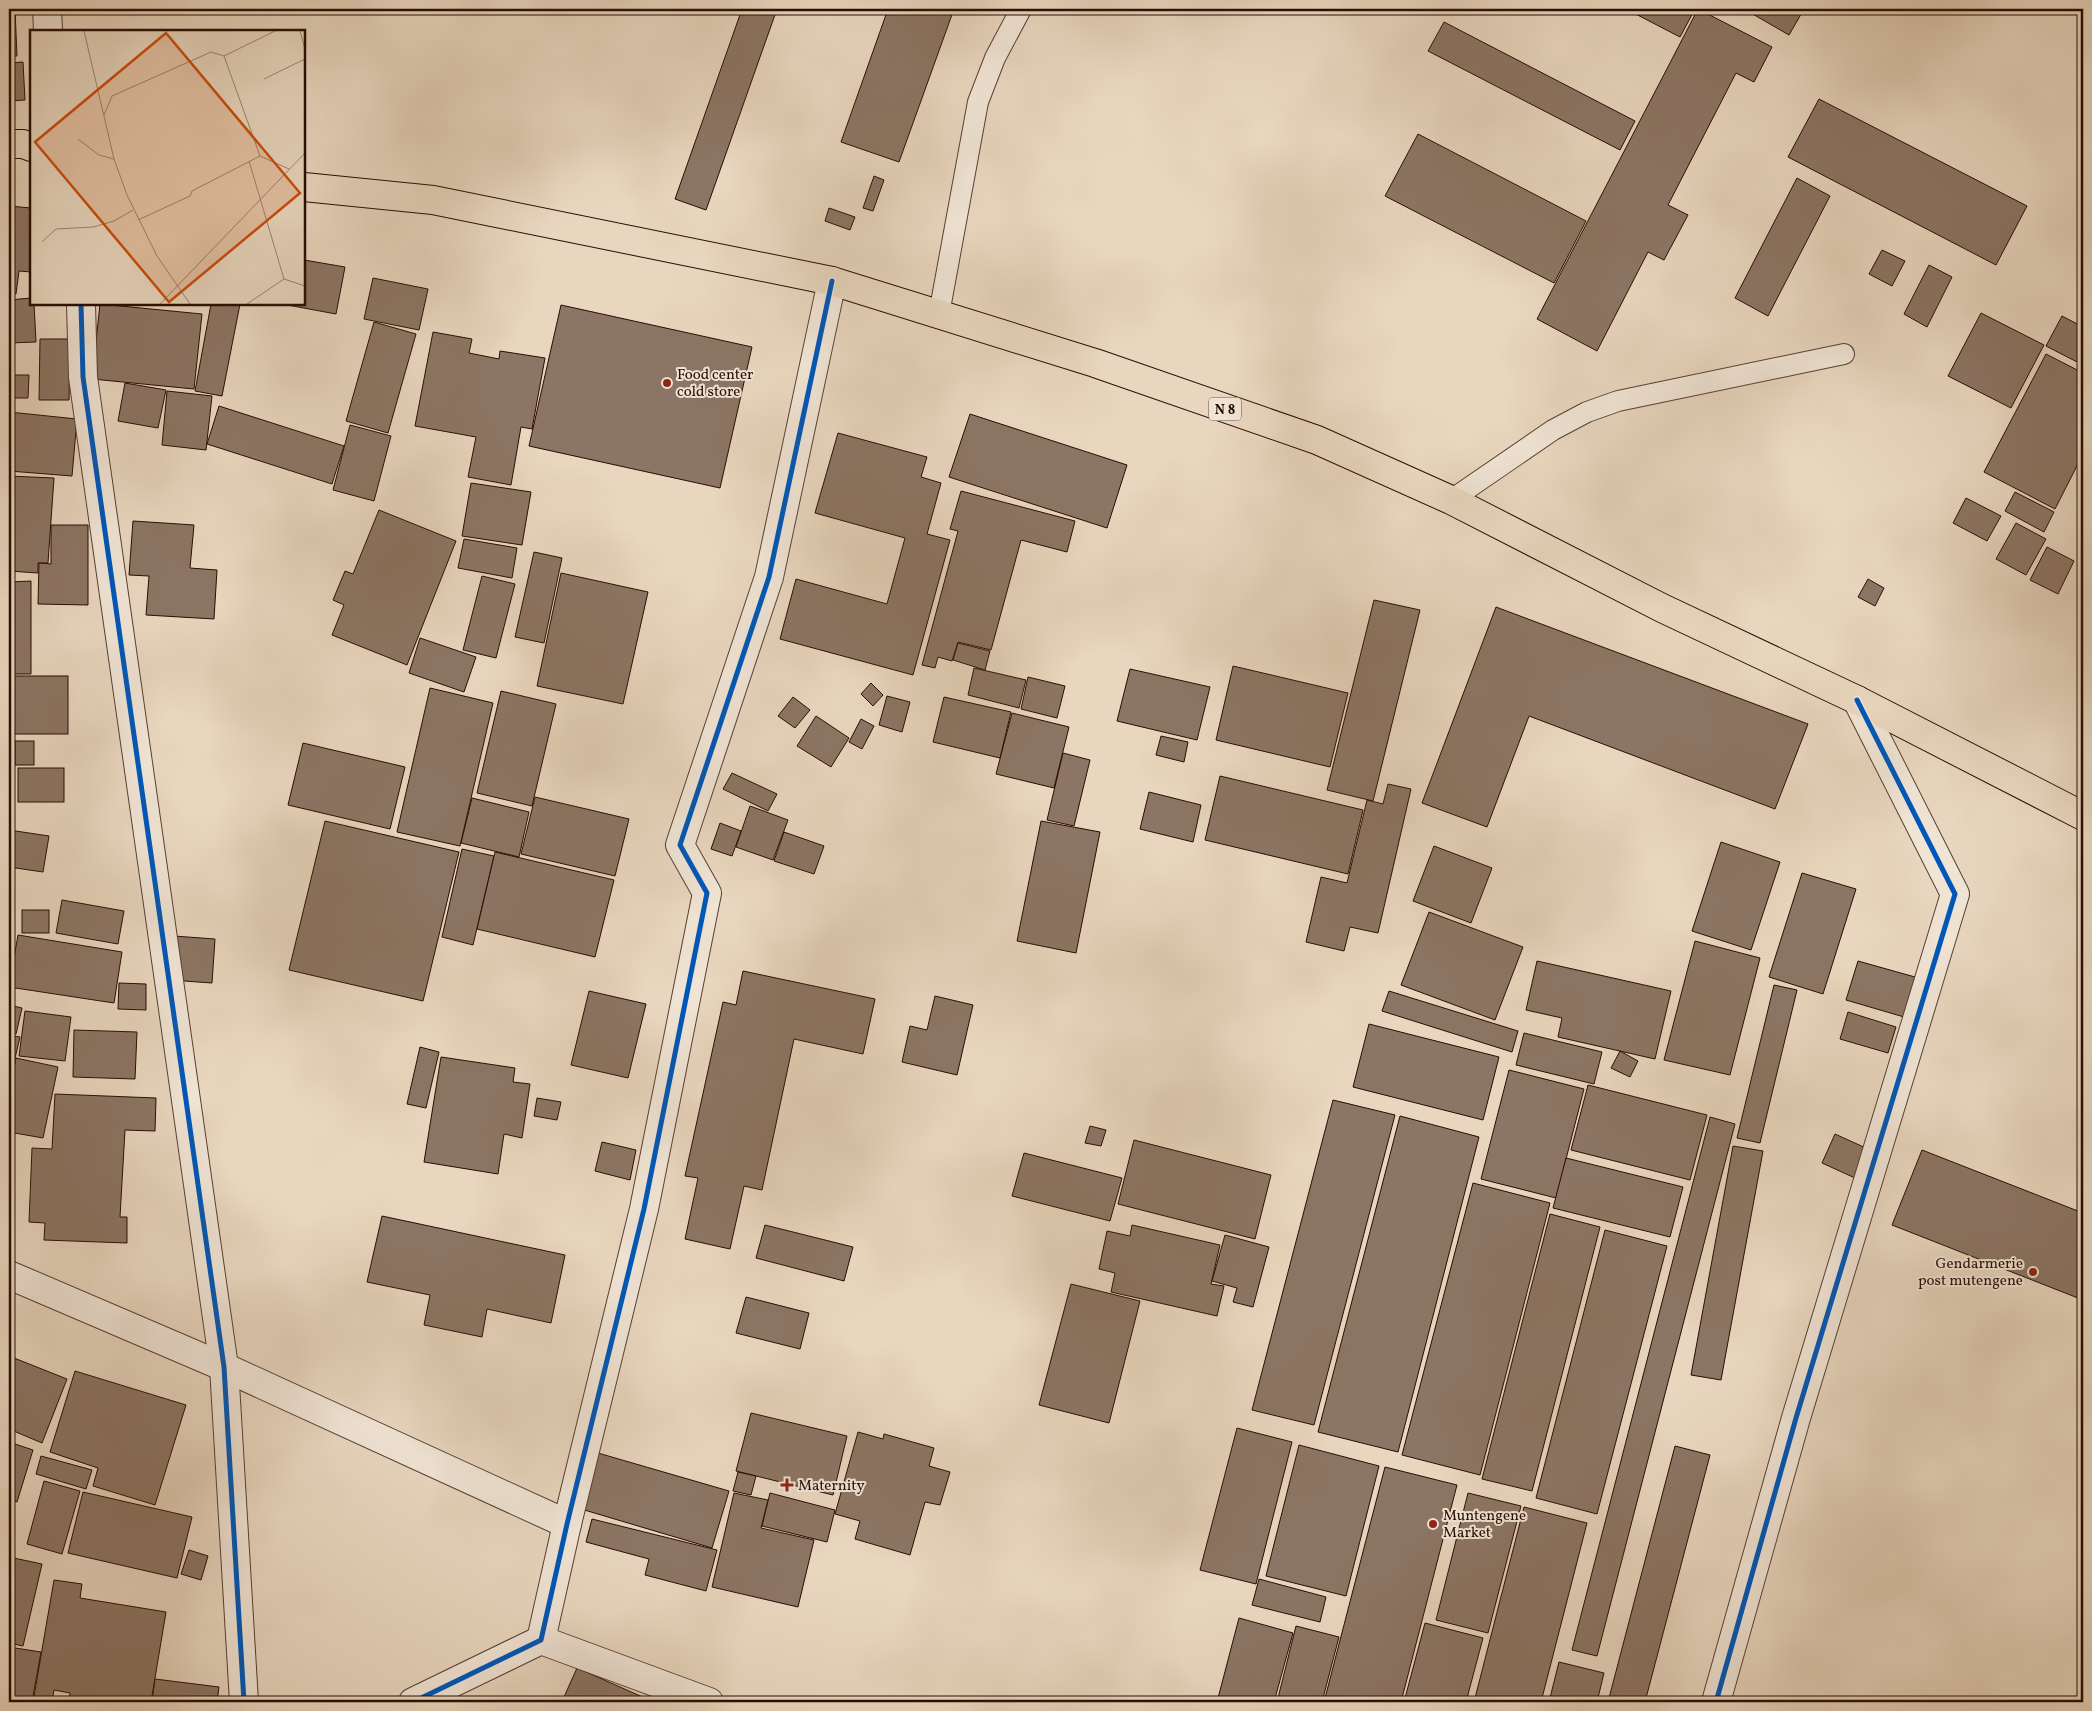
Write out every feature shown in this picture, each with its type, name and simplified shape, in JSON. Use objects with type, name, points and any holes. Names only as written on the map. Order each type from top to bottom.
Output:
[{"type":"highway","points":[[9,144],[23,144],[30,147]]},
{"type":"highway","name":"N 8","points":[[305,187],[433,200],[832,281],[1095,363],[1317,440],[1451,500],[1662,608],[1857,700],[2083,816]]},
{"type":"street","points":[[47,9],[48,30]]},
{"type":"street","points":[[541,1640],[567,1524],[644,1209],[707,893],[680,845],[769,578],[832,281]]},
{"type":"street","points":[[81,305],[83,377],[224,1367],[244,1702]]},
{"type":"street","points":[[1716,1702],[1796,1418],[1955,894],[1857,700]]},
{"type":"street","points":[[9,1275],[224,1367],[567,1524]]},
{"type":"street","points":[[413,1702],[541,1640],[709,1702]]},
{"type":"lane","points":[[939,314],[978,102],[995,58],[1021,9]]},
{"type":"lane","points":[[1451,500],[1553,430],[1587,412],[1618,401],[1844,354]]},
{"type":"building","points":[[9,9],[15,9],[17,56],[9,56]]},
{"type":"building","points":[[742,9],[777,9],[706,210],[675,199]]},
{"type":"building","points":[[888,9],[954,9],[899,162],[841,142]]},
{"type":"building","points":[[1626,9],[1695,9],[1680,37]]},
{"type":"building","points":[[1698,9],[1772,47],[1754,82],[1736,73],[1668,205],[1688,215],[1664,260],[1648,252],[1597,351],[1537,319]]},
{"type":"building","points":[[1744,9],[1804,9],[1789,35]]},
{"type":"building","points":[[1444,22],[1635,121],[1620,150],[1428,51]]},
{"type":"building","points":[[23,62],[25,100],[9,101],[9,63]]},
{"type":"building","points":[[1819,99],[2027,206],[1996,265],[1788,157]]},
{"type":"building","points":[[1418,134],[1586,221],[1554,283],[1385,196]]},
{"type":"building","points":[[874,176],[884,180],[873,211],[863,208]]},
{"type":"building","points":[[1797,178],[1830,196],[1768,316],[1735,298]]},
{"type":"building","points":[[9,206],[30,208],[30,272],[19,271],[16,294],[9,293]]},
{"type":"building","points":[[829,208],[855,217],[850,230],[825,221]]},
{"type":"building","points":[[1882,250],[1905,261],[1892,286],[1869,274]]},
{"type":"building","points":[[305,260],[345,267],[336,314],[287,305],[305,305]]},
{"type":"building","points":[[1929,265],[1952,277],[1927,327],[1904,314]]},
{"type":"building","points":[[373,278],[428,289],[419,330],[364,319]]},
{"type":"building","points":[[30,298],[30,305],[34,305],[36,342],[9,343],[9,300]]},
{"type":"building","points":[[100,305],[202,314],[194,389],[92,379]]},
{"type":"building","points":[[211,305],[240,305],[222,396],[195,391]]},
{"type":"building","points":[[561,305],[752,347],[720,488],[529,446]]},
{"type":"building","points":[[1981,313],[2044,345],[2011,408],[1948,376]]},
{"type":"building","points":[[2062,316],[2083,327],[2083,365],[2046,346]]},
{"type":"building","points":[[374,322],[416,334],[388,433],[346,421]]},
{"type":"building","points":[[433,332],[472,339],[469,353],[499,359],[500,351],[545,358],[532,429],[521,427],[511,485],[468,477],[476,437],[415,426]]},
{"type":"building","points":[[40,339],[70,339],[69,400],[39,400]]},
{"type":"building","points":[[2046,354],[2083,373],[2083,454],[2055,509],[1984,472]]},
{"type":"building","points":[[9,375],[29,375],[28,398],[9,398]]},
{"type":"building","points":[[125,383],[166,390],[158,428],[118,421]]},
{"type":"building","points":[[167,391],[212,396],[206,450],[162,445]]},
{"type":"building","points":[[219,406],[344,446],[332,484],[207,444]]},
{"type":"building","points":[[9,412],[77,419],[72,476],[9,471]]},
{"type":"building","points":[[970,414],[1127,465],[1107,528],[949,477]]},
{"type":"building","points":[[350,425],[391,436],[374,501],[333,490]]},
{"type":"building","points":[[838,433],[927,457],[921,477],[941,483],[927,534],[950,540],[913,675],[780,639],[796,579],[887,604],[905,538],[815,513]]},
{"type":"building","points":[[9,476],[54,478],[48,563],[38,563],[38,573],[9,571]]},
{"type":"building","points":[[471,483],[531,492],[522,545],[462,536]]},
{"type":"building","points":[[961,491],[1075,521],[1067,552],[1021,540],[991,650],[958,642],[952,661],[938,657],[935,668],[922,665],[958,531],[950,529]]},
{"type":"building","points":[[2015,492],[2054,512],[2044,532],[2005,511]]},
{"type":"building","points":[[1966,498],[2001,516],[1987,541],[1953,523]]},
{"type":"building","points":[[379,510],[456,541],[407,665],[332,635],[344,605],[333,600],[345,571],[353,574]]},
{"type":"building","points":[[133,521],[194,525],[190,568],[217,570],[214,619],[146,615],[149,576],[129,575]]},
{"type":"building","points":[[2016,523],[2046,539],[2026,575],[1996,559]]},
{"type":"building","points":[[51,525],[88,525],[88,605],[38,604],[39,563],[51,564]]},
{"type":"building","points":[[464,539],[517,548],[512,578],[458,568]]},
{"type":"building","points":[[2047,547],[2074,561],[2058,594],[2030,580]]},
{"type":"building","points":[[534,552],[562,558],[544,643],[515,637]]},
{"type":"building","points":[[561,573],[648,592],[623,704],[537,686]]},
{"type":"building","points":[[482,576],[515,584],[496,658],[463,650]]},
{"type":"building","points":[[1868,579],[1884,588],[1875,606],[1858,597]]},
{"type":"building","points":[[31,581],[31,674],[9,674],[9,582]]},
{"type":"building","points":[[1374,600],[1420,610],[1373,801],[1327,790]]},
{"type":"building","points":[[1496,607],[1808,724],[1775,809],[1529,716],[1487,827],[1422,803]]},
{"type":"building","points":[[420,638],[476,657],[464,692],[409,673]]},
{"type":"building","points":[[958,643],[990,651],[985,670],[953,660]]},
{"type":"building","points":[[1233,666],[1348,693],[1330,767],[1216,740]]},
{"type":"building","points":[[974,668],[1026,680],[1019,708],[968,695]]},
{"type":"building","points":[[1130,669],[1210,687],[1197,740],[1117,721]]},
{"type":"building","points":[[9,676],[68,676],[68,734],[9,734]]},
{"type":"building","points":[[1028,677],[1065,686],[1057,718],[1021,709]]},
{"type":"building","points":[[871,683],[883,695],[873,706],[861,694]]},
{"type":"building","points":[[430,688],[493,703],[460,846],[397,832]]},
{"type":"building","points":[[501,691],[556,704],[532,806],[477,793]]},
{"type":"building","points":[[887,696],[910,702],[902,732],[879,725]]},
{"type":"building","points":[[793,697],[810,710],[795,728],[778,716]]},
{"type":"building","points":[[944,697],[1011,712],[1000,758],[933,742]]},
{"type":"building","points":[[1012,713],[1069,727],[1054,788],[996,774]]},
{"type":"building","points":[[816,716],[849,738],[831,767],[797,746]]},
{"type":"building","points":[[861,719],[874,726],[862,749],[849,742]]},
{"type":"building","points":[[9,735],[13,735],[13,784],[9,784]]},
{"type":"building","points":[[1161,736],[1188,742],[1184,762],[1156,755]]},
{"type":"building","points":[[15,741],[34,741],[34,765],[15,765]]},
{"type":"building","points":[[303,743],[405,767],[390,829],[288,805]]},
{"type":"building","points":[[1063,753],[1090,760],[1074,826],[1047,820]]},
{"type":"building","points":[[18,768],[64,768],[64,802],[18,802]]},
{"type":"building","points":[[732,773],[777,794],[768,811],[723,789]]},
{"type":"building","points":[[1220,776],[1363,810],[1348,874],[1205,840]]},
{"type":"building","points":[[1388,784],[1411,789],[1378,933],[1350,927],[1344,951],[1306,942],[1321,877],[1347,883],[1367,800],[1383,804]]},
{"type":"building","points":[[1149,792],[1201,805],[1193,842],[1140,829]]},
{"type":"building","points":[[535,797],[629,819],[615,876],[521,854]]},
{"type":"building","points":[[472,798],[529,812],[519,857],[461,843]]},
{"type":"building","points":[[750,806],[788,820],[773,860],[736,847]]},
{"type":"building","points":[[325,821],[459,852],[423,1001],[289,970]]},
{"type":"building","points":[[1041,821],[1100,832],[1076,953],[1017,941]]},
{"type":"building","points":[[720,823],[741,831],[732,856],[711,849]]},
{"type":"building","points":[[9,830],[49,836],[43,872],[9,867]]},
{"type":"building","points":[[784,832],[824,846],[814,874],[774,861]]},
{"type":"building","points":[[1721,842],[1780,862],[1751,950],[1692,931]]},
{"type":"building","points":[[1434,846],[1492,868],[1471,923],[1413,901]]},
{"type":"building","points":[[462,849],[494,856],[473,945],[442,937]]},
{"type":"building","points":[[495,852],[614,880],[595,957],[477,929]]},
{"type":"building","points":[[1802,873],[1856,889],[1823,994],[1769,977]]},
{"type":"building","points":[[62,900],[124,911],[118,944],[56,933]]},
{"type":"building","points":[[22,910],[49,910],[49,933],[22,933]]},
{"type":"building","points":[[1429,912],[1523,947],[1495,1020],[1401,985]]},
{"type":"building","points":[[18,935],[122,952],[114,1003],[9,987]]},
{"type":"building","points":[[174,936],[215,939],[212,983],[170,980]]},
{"type":"building","points":[[1695,941],[1760,958],[1730,1075],[1664,1060]]},
{"type":"building","points":[[1537,961],[1671,991],[1655,1059],[1558,1037],[1562,1018],[1526,1010]]},
{"type":"building","points":[[1858,961],[1915,977],[1904,1017],[1846,1000]]},
{"type":"building","points":[[743,971],[875,999],[863,1054],[794,1039],[762,1190],[744,1186],[730,1249],[685,1239],[698,1178],[685,1176],[723,1002],[736,1005]]},
{"type":"building","points":[[119,983],[146,984],[146,1010],[118,1009]]},
{"type":"building","points":[[1774,985],[1797,990],[1760,1143],[1737,1138]]},
{"type":"building","points":[[589,991],[646,1004],[628,1078],[571,1065]]},
{"type":"building","points":[[1389,991],[1518,1031],[1512,1052],[1382,1011]]},
{"type":"building","points":[[935,996],[973,1005],[957,1075],[902,1062],[910,1026],[927,1030]]},
{"type":"building","points":[[9,1005],[22,1008],[16,1034],[9,1032]]},
{"type":"building","points":[[25,1011],[71,1017],[65,1061],[19,1056]]},
{"type":"building","points":[[1848,1012],[1896,1027],[1888,1053],[1840,1039]]},
{"type":"building","points":[[1369,1024],[1499,1057],[1483,1120],[1353,1087]]},
{"type":"building","points":[[74,1030],[137,1032],[135,1079],[73,1077]]},
{"type":"building","points":[[1524,1033],[1602,1052],[1594,1084],[1516,1065]]},
{"type":"building","points":[[9,1035],[20,1037],[9,1084]]},
{"type":"building","points":[[420,1047],[439,1052],[426,1108],[407,1104]]},
{"type":"building","points":[[1620,1051],[1638,1061],[1630,1077],[1611,1068]]},
{"type":"building","points":[[441,1057],[515,1068],[513,1082],[530,1084],[522,1138],[504,1134],[498,1174],[424,1162]]},
{"type":"building","points":[[16,1058],[58,1067],[43,1138],[9,1132],[9,1092]]},
{"type":"building","points":[[1509,1070],[1584,1089],[1556,1198],[1481,1179]]},
{"type":"building","points":[[1588,1085],[1707,1115],[1690,1180],[1571,1150]]},
{"type":"building","points":[[55,1094],[156,1098],[155,1131],[125,1130],[120,1217],[127,1217],[127,1243],[44,1240],[45,1223],[29,1222],[32,1148],[52,1149]]},
{"type":"building","points":[[537,1098],[561,1102],[557,1120],[534,1116]]},
{"type":"building","points":[[1333,1100],[1395,1115],[1314,1425],[1252,1410]]},
{"type":"building","points":[[1400,1116],[1479,1137],[1398,1452],[1318,1432]]},
{"type":"building","points":[[1710,1117],[1735,1124],[1597,1656],[1572,1650]]},
{"type":"building","points":[[1090,1126],[1106,1130],[1101,1146],[1085,1143]]},
{"type":"building","points":[[1835,1134],[1868,1149],[1855,1178],[1822,1163]]},
{"type":"building","points":[[1134,1140],[1271,1175],[1255,1239],[1118,1204]]},
{"type":"building","points":[[602,1142],[636,1150],[630,1180],[595,1171]]},
{"type":"building","points":[[1733,1146],[1763,1151],[1721,1380],[1691,1375]]},
{"type":"building","points":[[1922,1150],[2083,1213],[2083,1300],[1892,1225]]},
{"type":"building","points":[[1024,1153],[1122,1178],[1110,1221],[1012,1196]]},
{"type":"building","points":[[1566,1158],[1683,1187],[1670,1237],[1553,1208]]},
{"type":"building","points":[[1473,1183],[1550,1203],[1480,1475],[1402,1455]]},
{"type":"building","points":[[9,1208],[12,1208],[11,1258],[9,1258]]},
{"type":"building","points":[[1550,1214],[1600,1227],[1532,1491],[1482,1479]]},
{"type":"building","points":[[382,1216],[565,1255],[551,1323],[487,1309],[482,1337],[424,1325],[430,1295],[367,1282]]},
{"type":"building","points":[[765,1225],[853,1247],[844,1281],[756,1258]]},
{"type":"building","points":[[1132,1225],[1220,1245],[1211,1284],[1224,1286],[1217,1316],[1111,1292],[1115,1273],[1099,1269],[1107,1231],[1130,1236]]},
{"type":"building","points":[[1605,1230],[1667,1246],[1597,1514],[1536,1498]]},
{"type":"building","points":[[1225,1235],[1269,1247],[1253,1307],[1233,1302],[1237,1288],[1212,1281]]},
{"type":"building","points":[[1071,1284],[1140,1301],[1109,1423],[1039,1405]]},
{"type":"building","points":[[746,1297],[809,1313],[800,1349],[736,1333]]},
{"type":"building","points":[[9,1356],[67,1379],[42,1443],[9,1429]]},
{"type":"building","points":[[75,1371],[186,1405],[155,1505],[93,1486],[98,1468],[50,1452]]},
{"type":"building","points":[[751,1413],[847,1436],[833,1495],[736,1471]]},
{"type":"building","points":[[1237,1428],[1292,1442],[1256,1584],[1200,1570]]},
{"type":"building","points":[[858,1432],[883,1439],[884,1434],[934,1448],[929,1466],[950,1472],[940,1505],[925,1502],[910,1555],[855,1539],[860,1521],[835,1514]]},
{"type":"building","points":[[9,1442],[33,1450],[17,1502],[9,1499]]},
{"type":"building","points":[[1299,1445],[1379,1466],[1346,1596],[1266,1576]]},
{"type":"building","points":[[1675,1446],[1710,1455],[1645,1702],[1608,1702]]},
{"type":"building","points":[[598,1453],[729,1491],[712,1548],[581,1509]]},
{"type":"building","points":[[41,1456],[92,1470],[86,1489],[36,1474]]},
{"type":"building","points":[[1385,1467],[1457,1485],[1401,1702],[1324,1702]]},
{"type":"building","points":[[738,1472],[756,1476],[751,1495],[733,1491]]},
{"type":"building","points":[[44,1481],[80,1491],[62,1554],[27,1544]]},
{"type":"building","points":[[83,1492],[192,1517],[177,1578],[68,1553]]},
{"type":"building","points":[[734,1493],[768,1500],[761,1528],[814,1540],[798,1607],[712,1587]]},
{"type":"building","points":[[770,1493],[835,1510],[827,1542],[762,1526]]},
{"type":"building","points":[[1468,1493],[1521,1506],[1488,1633],[1436,1620]]},
{"type":"building","points":[[1524,1507],[1587,1523],[1541,1702],[1474,1702]]},
{"type":"building","points":[[592,1519],[717,1550],[706,1591],[645,1575],[649,1559],[586,1542]]},
{"type":"building","points":[[189,1550],[208,1556],[201,1580],[181,1574]]},
{"type":"building","points":[[9,1557],[42,1564],[23,1646],[9,1643]]},
{"type":"building","points":[[1259,1579],[1326,1597],[1320,1622],[1252,1605]]},
{"type":"building","points":[[54,1580],[82,1584],[80,1598],[166,1612],[151,1702],[69,1702],[70,1693],[54,1690],[52,1702],[33,1702]]},
{"type":"building","points":[[1239,1618],[1293,1633],[1274,1702],[1217,1702]]},
{"type":"building","points":[[1425,1623],[1483,1638],[1466,1702],[1404,1702]]},
{"type":"building","points":[[1296,1626],[1339,1637],[1322,1702],[1277,1702]]},
{"type":"building","points":[[9,1647],[41,1652],[32,1702],[9,1702]]},
{"type":"building","points":[[1559,1662],[1604,1673],[1597,1702],[1549,1702]]},
{"type":"building","points":[[577,1668],[654,1702],[575,1702],[564,1697]]},
{"type":"building","points":[[155,1679],[219,1687],[217,1702],[152,1702]]},
{"type":"cycle path","points":[[413,1702],[541,1640],[567,1524],[644,1209],[707,893],[680,845],[769,577],[832,281]]},
{"type":"cycle path","points":[[81,305],[83,377],[224,1367],[244,1702]]},
{"type":"cycle path","points":[[1716,1702],[1796,1418],[1955,894],[1857,700]]},
{"type":"place","name":"Food center cold store","points":[[667,383]]},
{"type":"place","name":"Gendarmerie post mutengene","points":[[2033,1272]]},
{"type":"place","name":"Maternity","points":[[787,1485]]},
{"type":"place","name":"Muntengene Market","points":[[1433,1524]]}]
